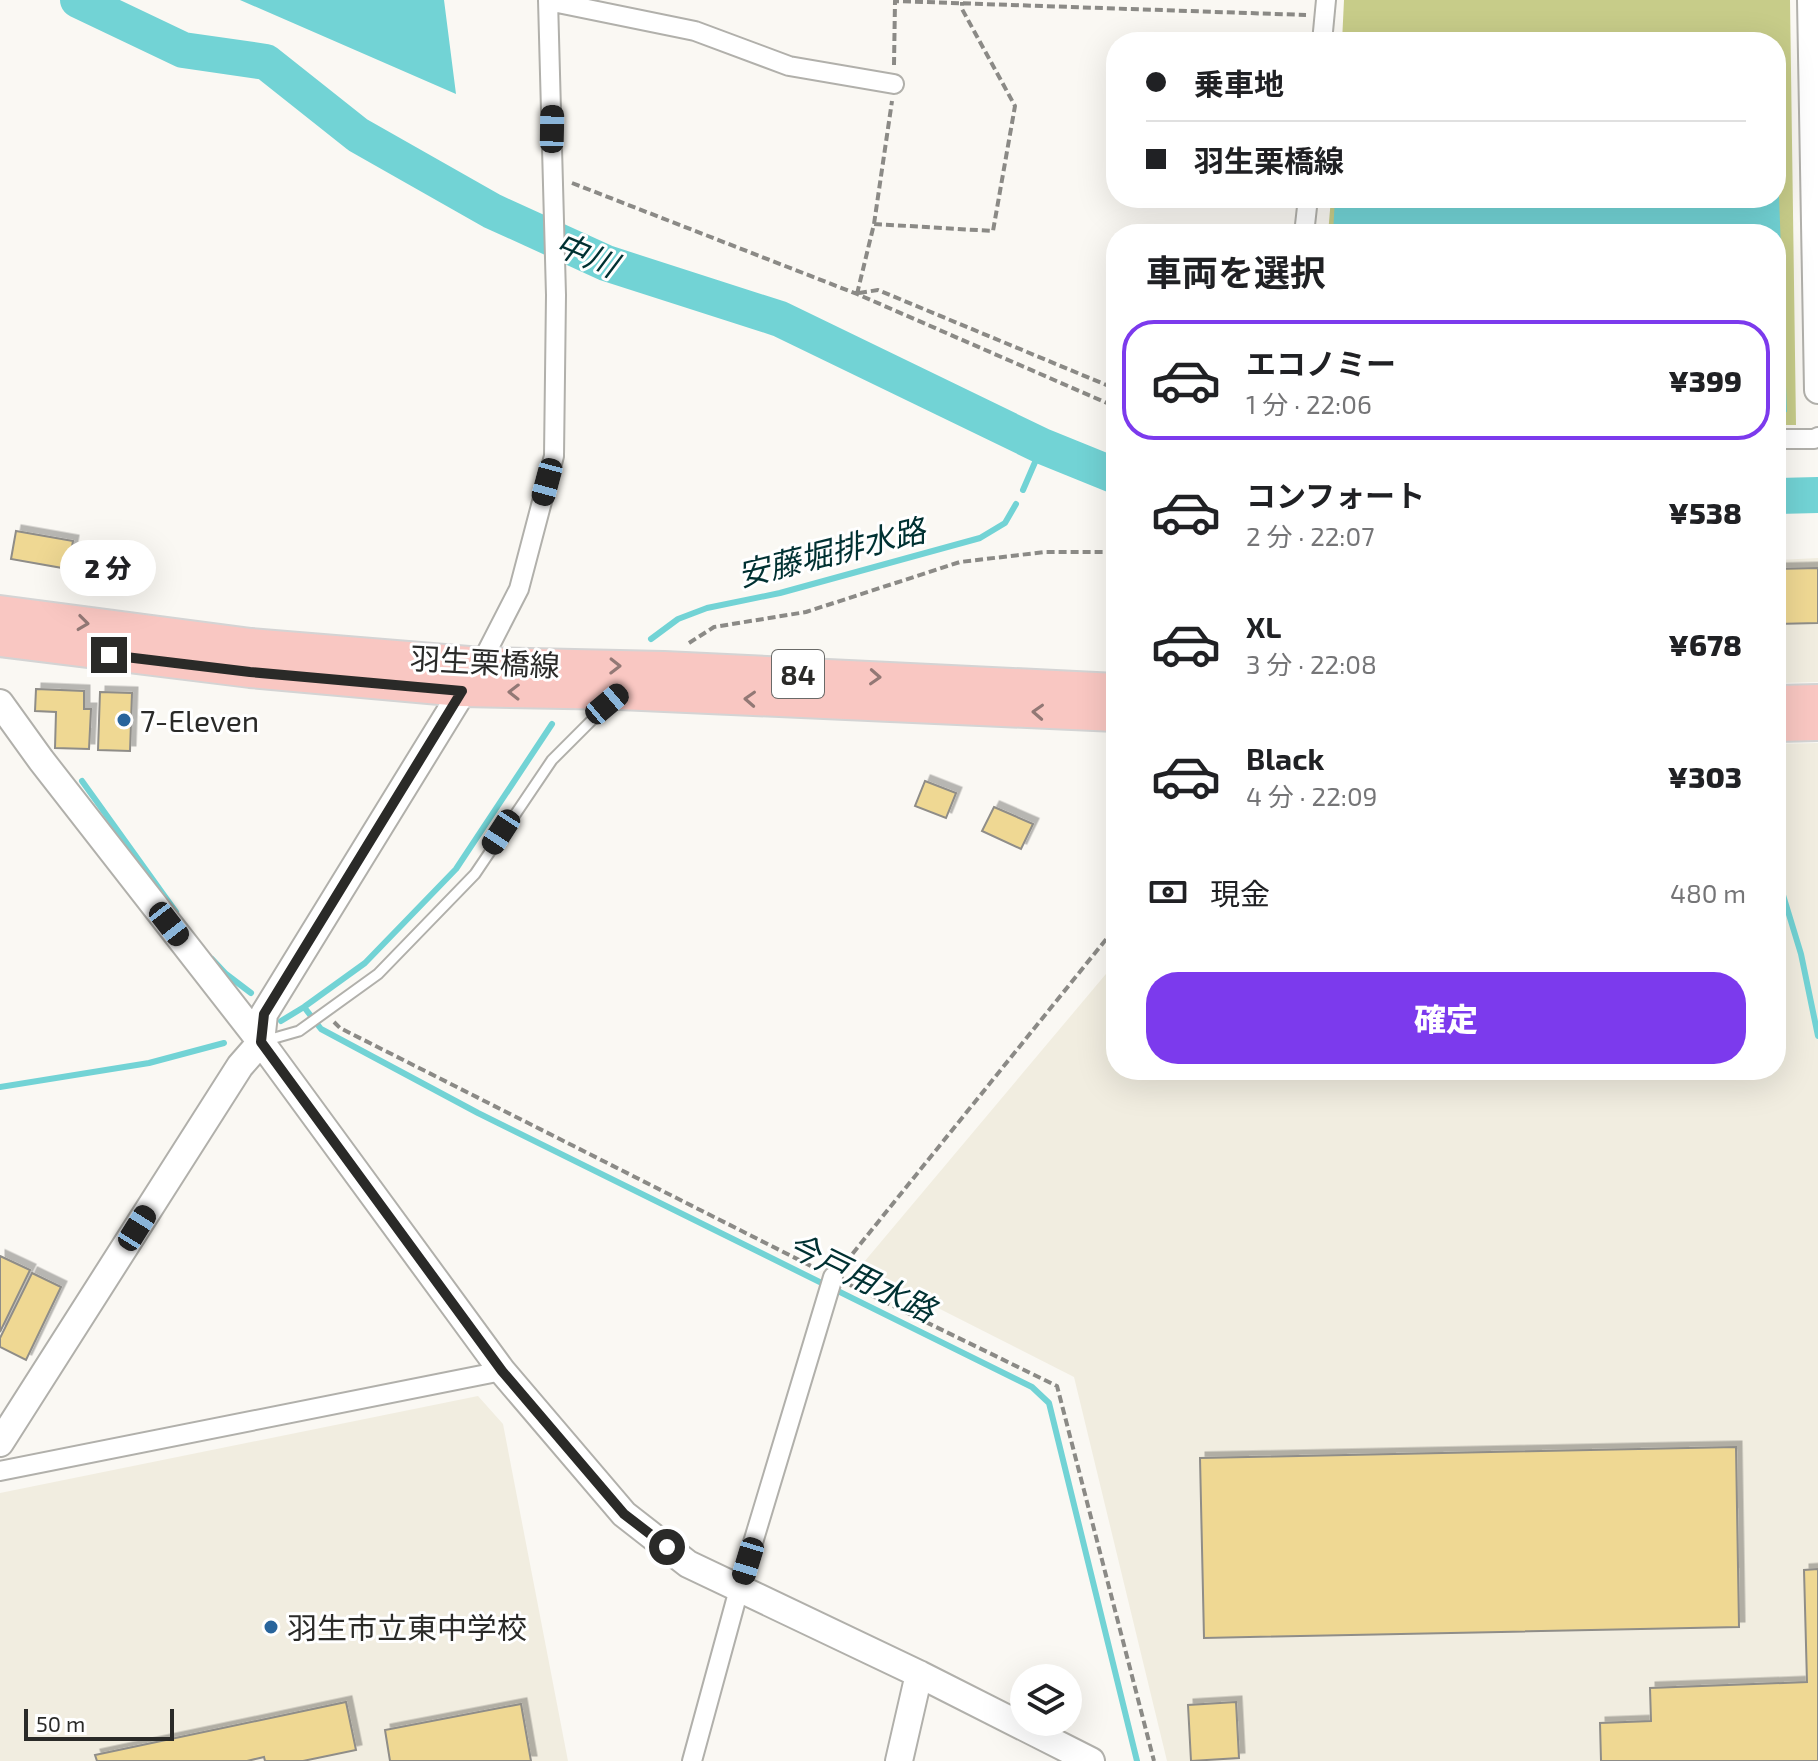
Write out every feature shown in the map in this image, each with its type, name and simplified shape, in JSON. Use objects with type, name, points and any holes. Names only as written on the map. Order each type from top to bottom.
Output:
[{"type":"main road","name":"羽生栗橋線","points":[[2,627],[481,663],[664,667],[1106,689]]},
{"type":"main road","name":"羽生栗橋線","points":[[2,627],[250,672],[462,691],[620,694],[1106,716]]},
{"type":"main road","points":[[1786,701],[1818,700]]},
{"type":"main road","points":[[1786,726],[1818,725]]},
{"type":"street","points":[[0,1443],[240,1066],[261,1042],[264,1014],[481,663],[519,589],[554,456],[556,295],[548,0],[695,31],[789,66],[894,84]]},
{"type":"street","points":[[1811,0],[1818,390]]},
{"type":"street","points":[[1323,32],[1325,8]]},
{"type":"street","points":[[1786,439],[1818,437]]},
{"type":"street","points":[[0,655],[2,627]]},
{"type":"street","points":[[0,703],[261,1042],[502,1371],[624,1514],[688,1564],[919,1674],[1091,1761]]},
{"type":"street","points":[[692,1761],[739,1589],[833,1277]]},
{"type":"street","points":[[0,1471],[502,1371]]},
{"type":"street","points":[[899,1761],[919,1674]]},
{"type":"lane","points":[[261,1042],[299,1031],[378,974],[475,874],[552,760],[620,694]]},
{"type":"path","points":[[857,294],[874,224],[894,84],[894,0],[1325,8]]},
{"type":"path","points":[[874,224],[993,231],[1015,106],[962,9],[962,1]]},
{"type":"path","points":[[551,174],[857,294],[1106,403]]},
{"type":"path","points":[[857,294],[878,290],[1106,385]]},
{"type":"path","points":[[664,667],[692,639],[714,627],[806,612],[960,562],[1045,552],[1106,552]]},
{"type":"path","points":[[833,1277],[1106,939]]},
{"type":"shaded area","points":[[1818,558],[1818,682],[1786,683],[1786,560]]},
{"type":"shaded area","points":[[1818,743],[1818,1761],[1167,1761],[1074,1377],[859,1268],[1106,974],[1106,1080],[1786,1080],[1786,744]]},
{"type":"shaded area","name":"羽生市立東中学校","points":[[478,1396],[503,1424],[568,1761],[0,1761],[0,1493]]},
{"type":"green space","points":[[1344,0],[1790,0],[1796,425],[1786,425],[1786,224],[1329,224],[1330,208],[1786,208],[1786,32],[1342,32]]},
{"type":"water","points":[[240,0],[444,0],[456,94]]},
{"type":"water","points":[[1334,208],[1779,208],[1780,224],[1334,224]]},
{"type":"building","points":[[16,531],[73,541],[68,569],[11,559]]},
{"type":"building","points":[[1818,568],[1818,623],[1786,624],[1786,569]]},
{"type":"building","points":[[36,689],[84,691],[84,709],[91,709],[89,749],[55,748],[56,712],[35,711]]},
{"type":"building","points":[[100,692],[132,693],[130,751],[98,750]]},
{"type":"building","points":[[925,781],[956,793],[946,818],[915,806]]},
{"type":"building","points":[[994,807],[1033,824],[1021,849],[982,831]]},
{"type":"building","points":[[0,1256],[30,1270],[0,1332]]},
{"type":"building","points":[[32,1273],[61,1287],[26,1360],[0,1347],[0,1338]]},
{"type":"building","points":[[1736,1447],[1739,1627],[1204,1638],[1200,1458]]},
{"type":"building","points":[[1818,1569],[1818,1761],[1601,1761],[1600,1723],[1651,1721],[1650,1688],[1807,1682],[1804,1570]]},
{"type":"building","points":[[346,1702],[356,1750],[303,1761],[265,1761],[264,1757],[247,1761],[97,1761],[95,1755]]},
{"type":"building","points":[[1236,1702],[1239,1758],[1191,1761],[1188,1705]]},
{"type":"building","points":[[521,1704],[531,1761],[390,1761],[385,1730]]},
{"type":"waterway","name":"中川","points":[[78,0],[183,50],[266,62],[358,135],[492,211],[606,263],[780,319],[1042,446],[1106,472]]},
{"type":"waterway","name":"安藤堀排水路","points":[[1023,490],[1042,446]]},
{"type":"waterway","name":"中川","points":[[1786,496],[1818,495]]},
{"type":"waterway","name":"安藤堀排水路","points":[[651,639],[678,619],[707,608],[780,593],[980,538],[1005,523],[1016,504]]},
{"type":"waterway","name":"安藤堀排水路","points":[[281,1021],[365,963],[456,869],[552,724]]},
{"type":"waterway","name":"今戸用水路","points":[[82,781],[176,912]]},
{"type":"waterway","points":[[1786,905],[1801,954],[1818,1036]]},
{"type":"waterway","name":"今戸用水路","points":[[212,959],[251,993]]},
{"type":"waterway","name":"今戸用水路","points":[[304,1007],[321,1029],[478,1113],[1032,1387],[1049,1403],[1137,1761]]},
{"type":"waterway","name":"安藤堀排水路","points":[[0,1087],[149,1063],[224,1043]]},
{"type":"place","name":"7-Eleven","points":[[124,720]]},
{"type":"place","name":"羽生市立東中学校","points":[[271,1627]]},
{"type":"route","points":[[109,655],[250,672],[462,691],[264,1014],[261,1042],[502,1371],[624,1514],[667,1547]]}]
